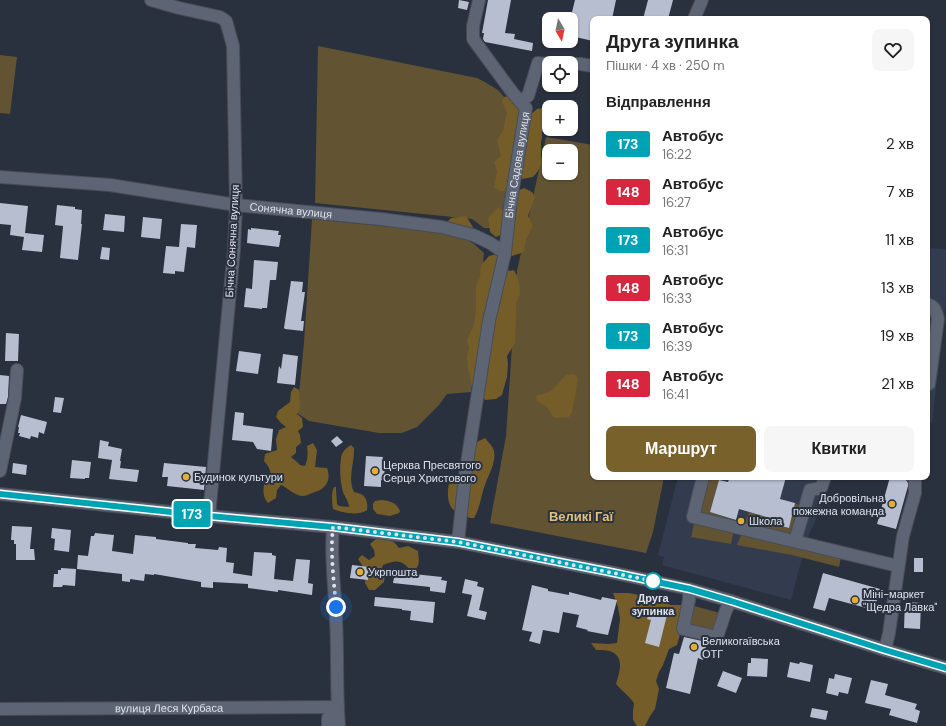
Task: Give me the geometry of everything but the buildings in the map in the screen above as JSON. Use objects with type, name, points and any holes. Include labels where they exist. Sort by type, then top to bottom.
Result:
[{"type":"street","name":"Бічна Сонячна вулиця","points":[[151,0],[180,4],[220,17],[226,21],[233,46],[236,204],[234,249],[209,516]]},
{"type":"street","name":"Бічна Садова вулиця","points":[[458,542],[465,476],[489,321],[505,253],[510,207],[526,108],[473,40],[473,26],[480,0]]},
{"type":"street","points":[[695,16],[702,0]]},
{"type":"street","points":[[520,101],[528,96],[538,63],[542,63]]},
{"type":"street","points":[[578,65],[590,66]]},
{"type":"street","name":"Сонячна вулиця","points":[[0,177],[110,185],[236,204],[442,227],[473,235],[490,243],[505,253]]},
{"type":"street","points":[[930,304],[936,310],[938,319],[930,377]]},
{"type":"street","points":[[0,471],[15,398],[17,370]]},
{"type":"street","points":[[702,480],[693,517],[898,566]]},
{"type":"street","points":[[795,541],[810,490],[821,488],[824,480]]},
{"type":"street","points":[[885,650],[889,633],[903,536],[915,493],[914,480]]},
{"type":"street","points":[[0,494],[209,516],[333,527],[458,542],[690,589],[946,668]]},
{"type":"street","points":[[333,527],[332,556],[340,726]]},
{"type":"street","points":[[690,589],[683,629],[718,637],[726,610],[731,601]]},
{"type":"street","points":[[328,726],[328,718],[338,707]]},
{"type":"street","name":"вулиця Леся Курбаса","points":[[0,709],[338,707]]},
{"type":"shaded area","points":[[318,46],[477,78],[498,90],[517,112],[501,228],[484,228],[472,219],[315,203]]},
{"type":"shaded area","points":[[0,55],[17,57],[10,114],[0,113]]},
{"type":"shaded area","points":[[511,95],[518,106],[522,125],[510,191],[501,191],[494,188],[497,172],[494,162],[501,156],[497,140],[503,131],[507,112],[502,102],[504,97]]},
{"type":"shaded area","points":[[542,108],[541,164],[533,177],[522,179],[517,168],[529,116],[537,109]]},
{"type":"shaded area","points":[[546,137],[590,144],[590,480],[663,480],[653,532],[646,553],[490,523],[506,436],[517,271],[542,155],[542,180],[578,180],[578,144],[544,144]]},
{"type":"shaded area","points":[[524,188],[532,192],[535,197],[528,216],[533,226],[526,239],[524,252],[512,256],[507,253],[511,215],[517,210],[512,196],[513,193]]},
{"type":"shaded area","points":[[499,207],[508,217],[506,233],[496,237],[490,232],[488,218]]},
{"type":"shaded area","points":[[466,216],[473,227],[472,231],[458,232],[447,222],[451,218]]},
{"type":"shaded area","points":[[312,219],[441,232],[461,236],[474,244],[484,253],[471,392],[447,394],[439,405],[417,427],[402,433],[379,433],[309,421],[297,413],[304,343]]},
{"type":"shaded area","points":[[930,248],[946,249],[946,301],[932,423],[930,423]]},
{"type":"shaded area","points":[[500,253],[509,271],[514,270],[519,284],[520,294],[516,304],[515,343],[507,356],[507,377],[502,395],[496,399],[485,400],[483,396],[473,397],[468,370],[467,357],[469,348],[467,340],[474,324],[476,312],[476,285],[480,277],[481,265],[489,256]]},
{"type":"shaded area","points":[[574,374],[578,378],[572,413],[569,417],[554,418],[547,407],[537,401],[536,396],[551,391],[566,375]]},
{"type":"shaded area","points":[[294,387],[299,390],[300,408],[297,414],[302,418],[303,427],[298,431],[301,443],[296,447],[296,453],[291,457],[300,465],[305,466],[308,456],[307,446],[313,443],[317,450],[315,467],[327,468],[329,477],[328,481],[321,490],[304,496],[297,495],[281,485],[277,490],[276,498],[268,503],[264,496],[264,484],[271,479],[271,476],[264,461],[265,454],[277,450],[276,439],[279,430],[286,427],[276,417],[278,411],[290,402],[291,392]]},
{"type":"shaded area","points":[[485,438],[492,446],[494,459],[476,514],[474,518],[470,518],[452,509],[448,499],[448,487],[449,484],[469,482],[472,473],[473,449],[477,442]]},
{"type":"shaded area","points":[[351,445],[354,448],[351,476],[352,487],[354,492],[365,497],[367,504],[367,510],[360,513],[341,512],[333,509],[332,492],[334,487],[336,487],[337,504],[339,506],[349,507],[342,488],[340,468],[342,454]]},
{"type":"shaded area","name":"Школа","points":[[677,480],[831,480],[824,502],[807,539],[791,600],[662,565],[664,557],[658,555]]},
{"type":"shaded area","points":[[705,480],[719,480],[710,512],[736,520],[735,524],[696,515]]},
{"type":"shaded area","points":[[381,500],[395,504],[400,511],[399,513],[390,516],[377,514],[373,509],[373,504],[375,501]]},
{"type":"shaded area","points":[[795,503],[800,506],[794,538],[744,525],[749,512],[780,521],[779,525],[789,528]]},
{"type":"shaded area","points":[[695,520],[734,529],[731,544],[691,537]]},
{"type":"shaded area","points":[[742,533],[841,557],[839,567],[792,555],[737,545]]},
{"type":"shaded area","points":[[387,538],[395,543],[399,548],[408,546],[418,551],[418,565],[412,573],[406,565],[400,562],[396,561],[383,565],[382,568],[385,575],[384,582],[375,590],[369,590],[365,583],[364,570],[358,559],[362,555],[369,560],[375,556],[374,550],[370,544],[376,539]]},
{"type":"shaded area","points":[[613,593],[629,593],[664,600],[670,605],[686,605],[677,645],[669,649],[659,672],[656,681],[659,689],[655,709],[645,726],[637,726],[633,720],[634,703],[616,684],[620,666],[619,658],[610,651],[596,650],[591,643],[617,643],[620,619]]},
{"type":"shaded area","points":[[691,605],[720,613],[716,633],[687,628]]},
{"type":"bus line","name":"173","points":[[0,494],[209,516],[333,527],[458,542],[690,589],[946,668]]},
{"type":"place","name":"Церква Пресвятого Серця Христового","points":[[375,471]]},
{"type":"place","name":"Будинок культури","points":[[186,477]]},
{"type":"place","name":"Добровільна пожежна команда","points":[[892,504]]},
{"type":"place","name":"Школа","points":[[741,521]]},
{"type":"place","name":"Укрпошта","points":[[360,572]]},
{"type":"place","name":"Друга зупинка","points":[[653,581]]},
{"type":"place","name":"Міні-маркет \"Щедра Лавка\"","points":[[855,600]]},
{"type":"place","name":"Великогаївська ОТГ","points":[[694,647]]},
{"type":"district","name":"Великі Гаї","points":[[581,516]]},
{"type":"route","points":[[336,607],[332,556],[333,527],[458,542],[653,581]]}]
